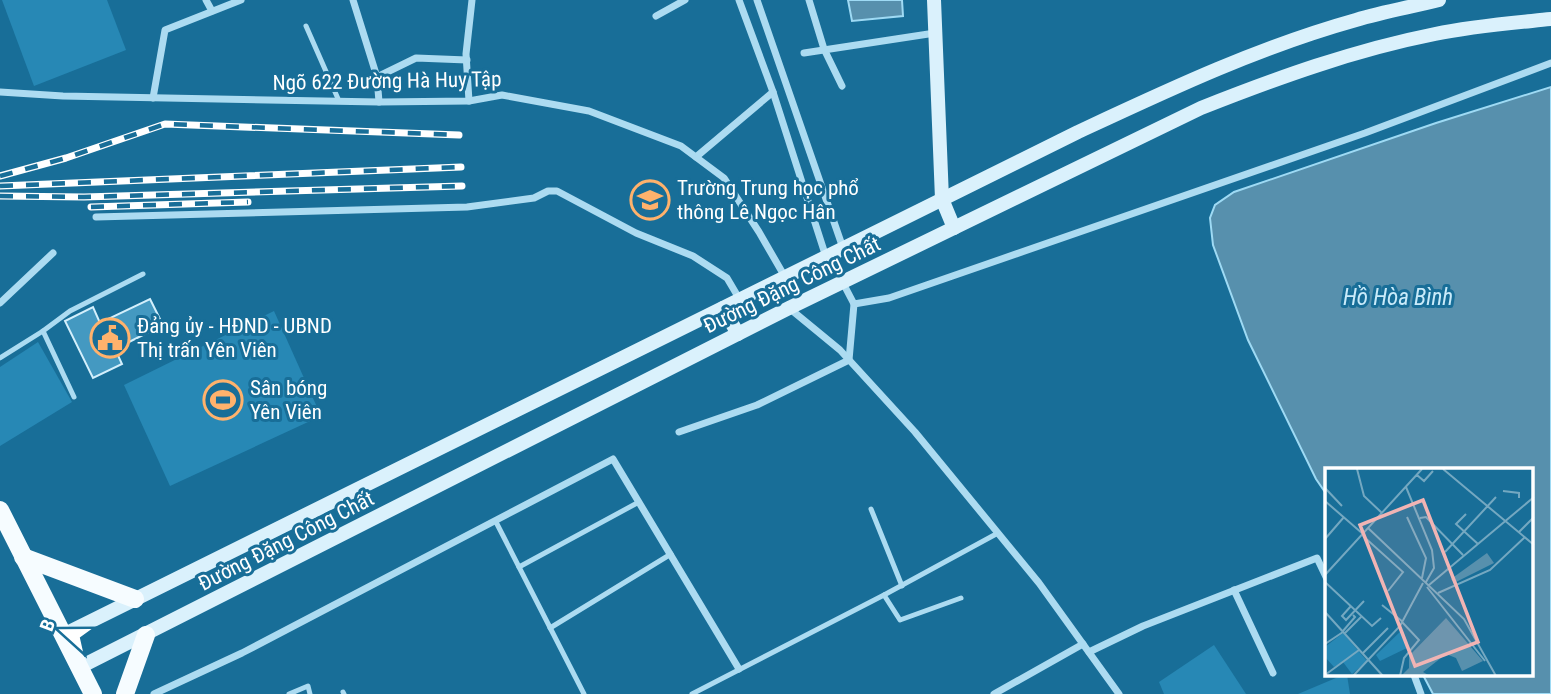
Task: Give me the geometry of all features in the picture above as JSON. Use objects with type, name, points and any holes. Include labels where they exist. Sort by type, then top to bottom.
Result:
[{"type":"main road","points":[[934,0],[942,200],[954,228]]},
{"type":"main road","name":"Đường Đặng Công Chất","points":[[63,635],[723,307],[1188,80],[1355,20],[1439,0]]},
{"type":"main road","name":"Đường Đặng Công Chất","points":[[80,667],[789,308],[1139,136],[1259,85],[1319,65],[1423,37],[1489,25],[1551,19]]},
{"type":"main road","points":[[723,307],[738,334]]},
{"type":"main road","points":[[3,522],[93,694]]},
{"type":"main road","points":[[23,556],[135,598]]},
{"type":"main road","points":[[125,694],[146,635]]},
{"type":"street","points":[[206,0],[212,12]]},
{"type":"street","points":[[153,98],[164,30],[241,0]]},
{"type":"street","points":[[353,0],[377,78],[379,102]]},
{"type":"street","points":[[469,101],[467,60],[472,0]]},
{"type":"street","points":[[656,16],[685,0]]},
{"type":"street","points":[[739,0],[826,257]]},
{"type":"street","points":[[757,0],[843,248]]},
{"type":"street","points":[[809,0],[824,49],[842,86]]},
{"type":"street","points":[[804,52],[935,33]]},
{"type":"street","points":[[377,78],[416,58],[467,60]]},
{"type":"street","points":[[854,304],[902,293],[1365,132],[1551,63]]},
{"type":"street","name":"Ngõ 622 Đường Hà Huy Tập","points":[[0,92],[62,96],[379,102],[469,101],[502,95],[589,111],[681,146],[724,178],[785,277]]},
{"type":"street","points":[[696,157],[772,92]]},
{"type":"street","points":[[96,217],[467,207],[534,198],[548,191],[557,191],[636,233],[692,256],[727,278],[740,300]]},
{"type":"street","points":[[0,303],[53,254]]},
{"type":"street","points":[[843,283],[854,304],[849,360]]},
{"type":"street","points":[[789,308],[849,360],[915,432],[1039,583],[1117,693]]},
{"type":"street","points":[[679,432],[757,405],[849,360]]},
{"type":"street","points":[[153,694],[242,653],[614,459],[739,669]]},
{"type":"street","points":[[1089,652],[1143,626],[1317,558],[1325,575]]},
{"type":"street","points":[[1234,590],[1273,673]]},
{"type":"street","points":[[994,694],[1083,644]]},
{"type":"street","points":[[1414,676],[1421,694]]},
{"type":"lane","points":[[306,26],[339,101]]},
{"type":"lane","points":[[0,358],[70,311],[143,274]]},
{"type":"lane","points":[[43,331],[75,397]]},
{"type":"lane","points":[[519,567],[639,502]]},
{"type":"lane","points":[[871,509],[902,586]]},
{"type":"lane","points":[[496,522],[584,694]]},
{"type":"lane","points":[[692,694],[884,596],[998,533]]},
{"type":"lane","points":[[550,628],[671,554]]},
{"type":"lane","points":[[884,596],[900,620],[961,598]]},
{"type":"lane","points":[[289,694],[308,686],[310,694]]},
{"type":"shaded area","points":[[2,0],[107,0],[126,50],[34,86]]},
{"type":"shaded area","name":"Sân bóng Yên Viên","points":[[274,311],[321,416],[170,486],[124,385]]},
{"type":"shaded area","points":[[38,342],[72,402],[0,446],[0,367]]},
{"type":"shaded area","points":[[1214,645],[1246,694],[1164,694],[1159,682]]},
{"type":"shaded area","points":[[1341,676],[1347,676],[1350,694],[1298,694]]},
{"type":"water","points":[[848,0],[902,0],[903,16],[852,21]]},
{"type":"water","name":"Hồ Hòa Bình","points":[[1551,87],[1551,694],[1433,694],[1424,676],[1534,676],[1534,468],[1325,468],[1325,492],[1316,479],[1248,340],[1213,245],[1210,218],[1215,205],[1234,192]]},
{"type":"building","points":[[150,299],[163,325],[115,349],[122,364],[93,378],[65,321],[93,307],[100,323]]},
{"type":"railway","points":[[0,176],[66,158],[165,124],[459,135]]},
{"type":"railway","points":[[0,186],[461,167]]},
{"type":"railway","points":[[0,196],[84,197],[462,186]]},
{"type":"railway","points":[[91,207],[248,202]]},
{"type":"place","name":"Trường Trung học phổ thông Lê Ngọc Hân","points":[[650,200]]},
{"type":"place","name":"Đảng ủy - HĐND - UBND Thị trấn Yên Viên","points":[[110,338]]},
{"type":"place","name":"Sân bóng Yên Viên","points":[[223,400]]}]
